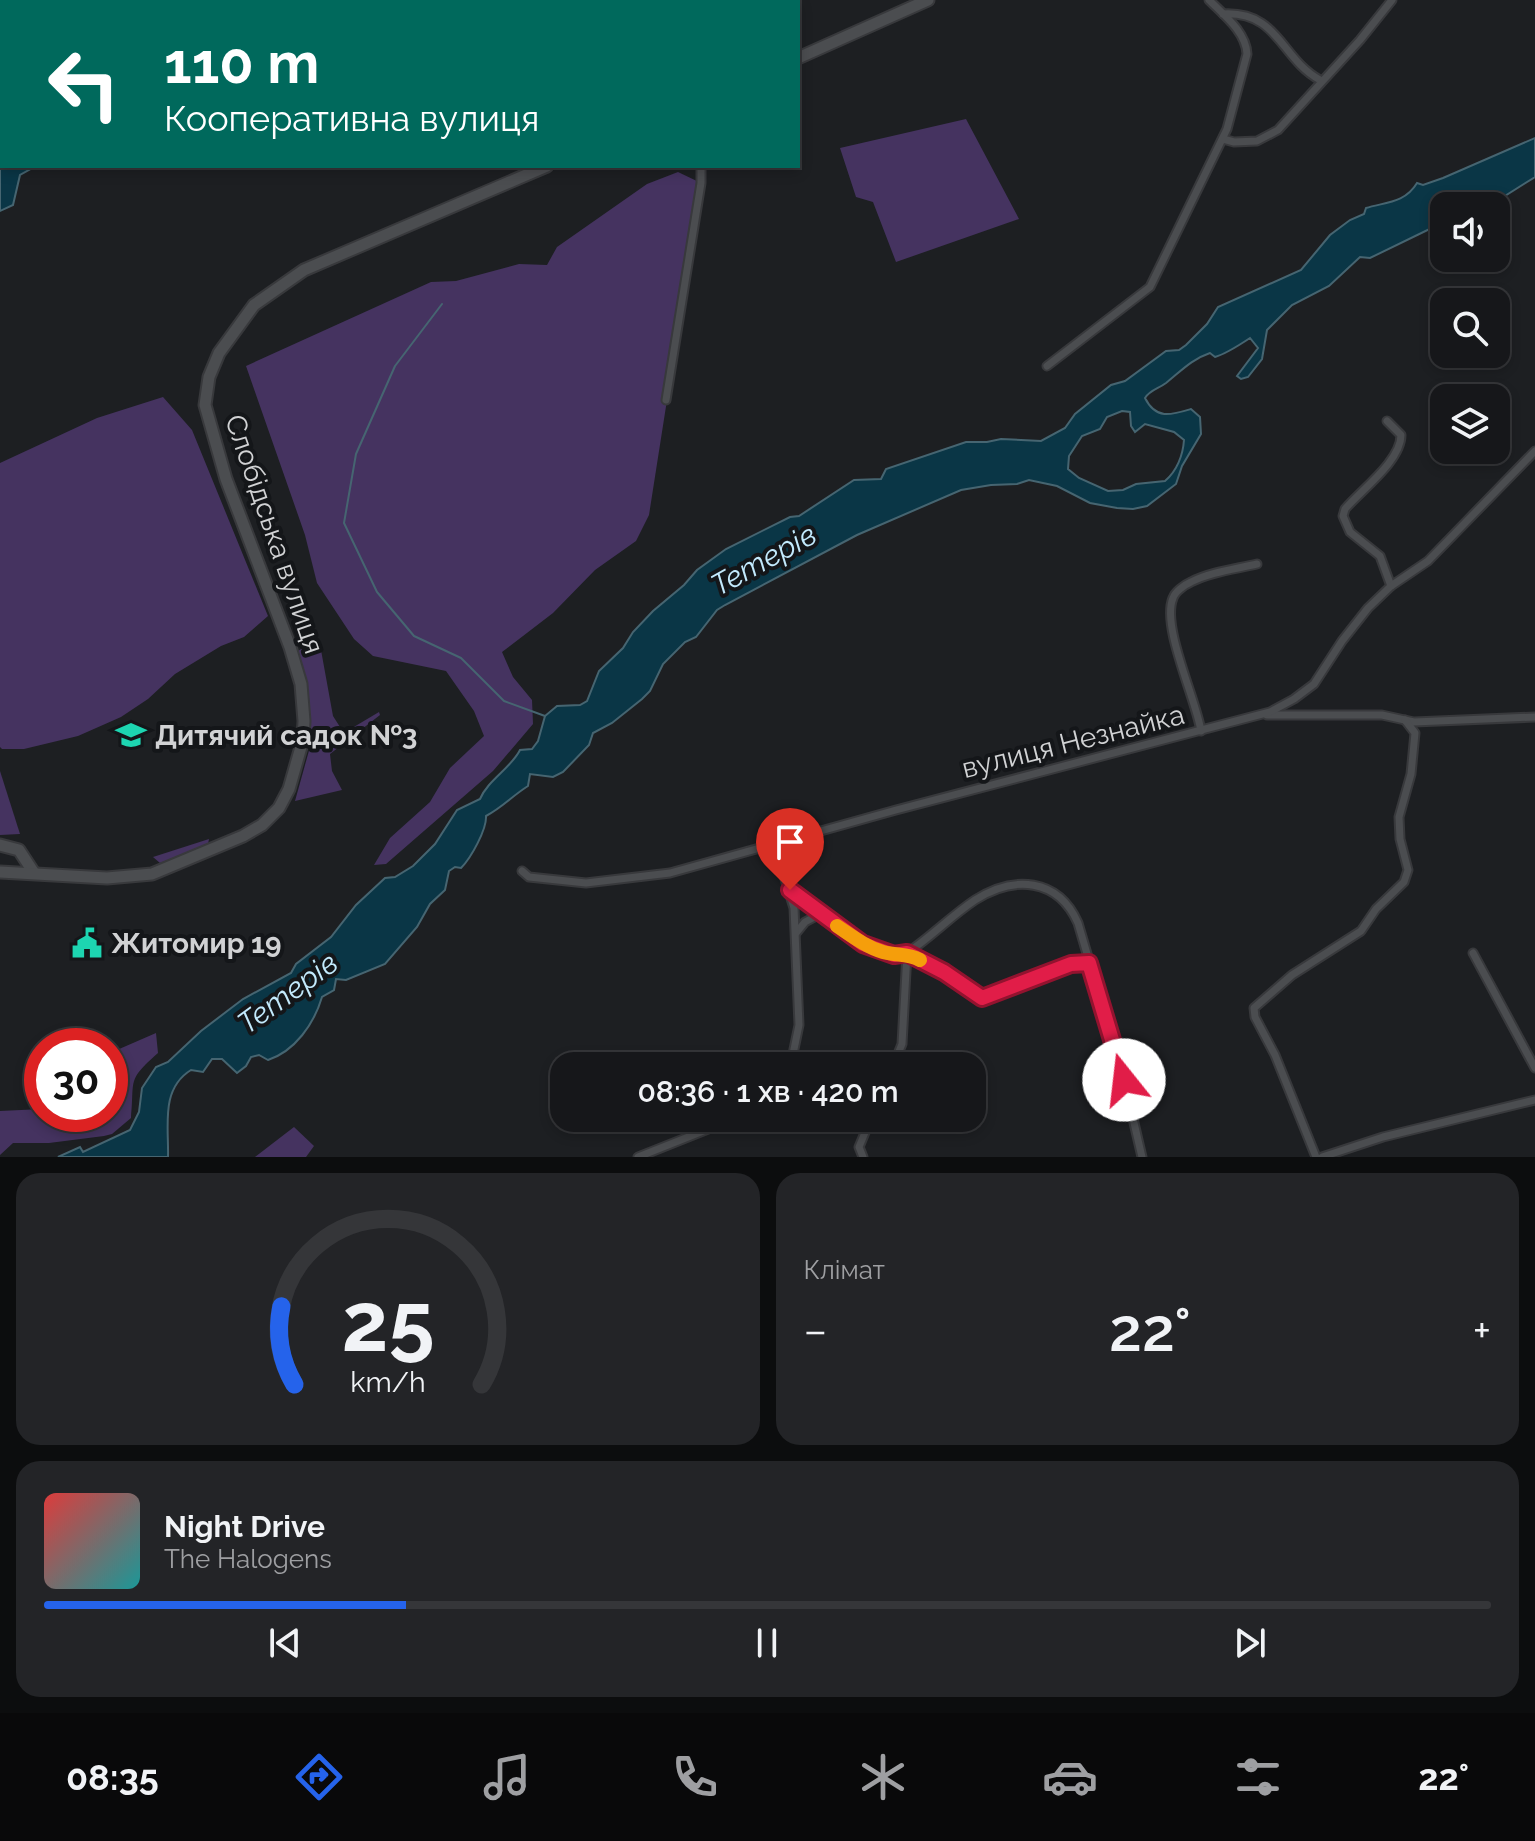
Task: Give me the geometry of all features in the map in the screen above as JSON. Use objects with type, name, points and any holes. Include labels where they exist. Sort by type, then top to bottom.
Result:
[{"type":"street","points":[[1047,366],[1150,287],[1223,139],[1247,54],[1243,39],[1209,0]]},
{"type":"street","points":[[1223,139],[1245,142],[1266,137],[1278,130],[1392,0]]},
{"type":"street","points":[[800,57],[924,2]]},
{"type":"street","points":[[1223,14],[1252,17],[1276,34],[1294,60],[1320,80]]},
{"type":"street","name":"Слобідська вулиця","points":[[0,872],[136,877],[167,869],[243,836],[262,825],[279,808],[289,789],[303,740],[303,700],[295,662],[226,479],[205,405],[209,377],[219,353],[254,305],[304,270],[542,168]]},
{"type":"street","points":[[666,400],[701,168]]},
{"type":"street","points":[[1387,421],[1401,435],[1399,446],[1345,509],[1343,516],[1350,532],[1380,556],[1391,586]]},
{"type":"street","name":"вулиця Незнайка","points":[[522,871],[529,877],[586,883],[646,878],[690,869],[1257,715],[1294,699],[1314,684],[1349,631],[1391,586],[1428,561],[1535,451]]},
{"type":"street","points":[[1201,731],[1173,631],[1170,613],[1173,596],[1198,579],[1257,564]]},
{"type":"street","points":[[1257,715],[1382,715],[1405,720],[1451,722],[1535,717]]},
{"type":"street","points":[[1405,720],[1415,733],[1411,774],[1399,817],[1400,839],[1408,870],[1404,882],[1379,906],[1361,931],[1292,975],[1254,1008],[1255,1017],[1319,1157],[1383,1137],[1535,1100]]},
{"type":"street","points":[[793,1052],[799,1025],[794,908],[783,873],[782,858],[790,845],[800,838]]},
{"type":"street","points":[[0,845],[19,850],[34,873]]},
{"type":"street","points":[[790,890],[863,944],[894,955],[907,953],[976,900],[992,892],[1025,884],[1053,892],[1072,908],[1124,1080],[1142,1157]]},
{"type":"street","points":[[795,935],[805,922],[820,914]]},
{"type":"street","points":[[907,953],[944,972],[982,998],[1071,964],[1089,963]]},
{"type":"street","points":[[899,1052],[902,1044],[907,953]]},
{"type":"street","points":[[1473,953],[1535,1068]]},
{"type":"street","points":[[638,1157],[701,1132]]},
{"type":"street","points":[[863,1157],[859,1147],[865,1132]]},
{"type":"shaded area","points":[[966,119],[1019,219],[896,262],[873,202],[856,197],[840,148]]},
{"type":"shaded area","points":[[678,172],[701,183],[649,515],[636,541],[595,570],[553,613],[502,652],[513,677],[532,700],[533,724],[493,771],[386,864],[374,865],[390,838],[430,802],[450,768],[484,736],[474,711],[446,671],[373,656],[354,639],[317,583],[305,535],[246,366],[431,282],[456,281],[519,264],[547,265],[557,247],[647,184]]},
{"type":"shaded area","points":[[163,397],[192,430],[268,616],[244,637],[221,646],[175,674],[148,699],[121,717],[78,736],[24,749],[2,749],[0,463],[97,418]]},
{"type":"shaded area","points":[[316,645],[321,650],[333,716],[340,727],[320,737],[311,731],[309,698],[298,651]]},
{"type":"shaded area","points":[[379,712],[380,715],[330,754],[332,771],[342,790],[295,801],[310,747],[342,734]]},
{"type":"shaded area","points":[[0,771],[20,834],[0,835]]},
{"type":"shaded area","points":[[209,839],[208,844],[160,863],[153,857]]},
{"type":"shaded area","points":[[156,1033],[158,1053],[136,1076],[131,1118],[128,1121],[128,1045]]},
{"type":"shaded area","points":[[24,1110],[24,1132],[114,1132],[49,1143],[13,1143],[0,1155],[0,1111]]},
{"type":"shaded area","points":[[294,1127],[314,1146],[306,1157],[255,1157]]},
{"type":"water","name":"Тетерів","points":[[1535,138],[1535,177],[1510,193],[1430,192],[1430,229],[1370,258],[1360,257],[1329,286],[1292,305],[1267,330],[1262,359],[1248,377],[1241,379],[1237,376],[1258,348],[1250,338],[1219,356],[1210,353],[1198,359],[1149,393],[1145,398],[1159,413],[1171,414],[1191,409],[1200,417],[1201,434],[1182,466],[1176,484],[1147,506],[1133,509],[1090,503],[1057,486],[1029,480],[961,490],[857,535],[725,605],[717,610],[696,637],[685,642],[663,664],[650,691],[612,723],[593,733],[589,745],[563,772],[553,777],[530,774],[528,786],[486,816],[474,851],[461,868],[455,867],[449,871],[445,890],[430,904],[417,927],[385,964],[346,980],[336,979],[334,990],[322,997],[309,1026],[287,1050],[268,1060],[259,1055],[251,1057],[237,1073],[222,1059],[212,1059],[203,1072],[191,1070],[181,1078],[174,1087],[168,1109],[168,1157],[58,1157],[80,1147],[83,1152],[128,1132],[139,1112],[142,1088],[156,1067],[168,1062],[201,1031],[243,999],[291,973],[296,964],[331,937],[356,905],[385,878],[395,877],[413,866],[435,844],[457,810],[480,799],[520,750],[532,749],[538,741],[545,716],[557,706],[580,705],[587,701],[599,671],[623,648],[633,632],[697,570],[726,549],[790,517],[799,516],[854,480],[881,479],[886,469],[966,442],[1001,439],[1041,441],[1065,428],[1075,414],[1111,385],[1125,381],[1166,351],[1179,350],[1186,345],[1207,324],[1218,307],[1301,270],[1330,235],[1364,214],[1366,208],[1401,198],[1417,183],[1423,185]],"holes":[[[1122,411],[1130,412],[1131,426],[1135,432],[1145,424],[1174,432],[1184,440],[1179,462],[1165,481],[1108,491],[1079,478],[1068,469],[1069,456],[1082,436],[1100,429],[1107,417]]]},
{"type":"water","points":[[0,168],[32,168],[20,175],[13,205],[0,211]]},
{"type":"waterway","points":[[442,304],[395,366],[356,454],[344,523],[377,592],[414,636],[461,658],[504,701],[545,716]]},
{"type":"slow traffic","points":[[837,926],[879,951],[894,955],[907,953],[920,960]]},
{"type":"place","name":"Дитячий садок №3","points":[[131,735]]},
{"type":"place","name":"Житомир 19","points":[[87,943]]},
{"type":"route","points":[[790,890],[863,944],[894,955],[907,953],[944,972],[982,998],[1071,964],[1089,963],[1124,1080]]}]
